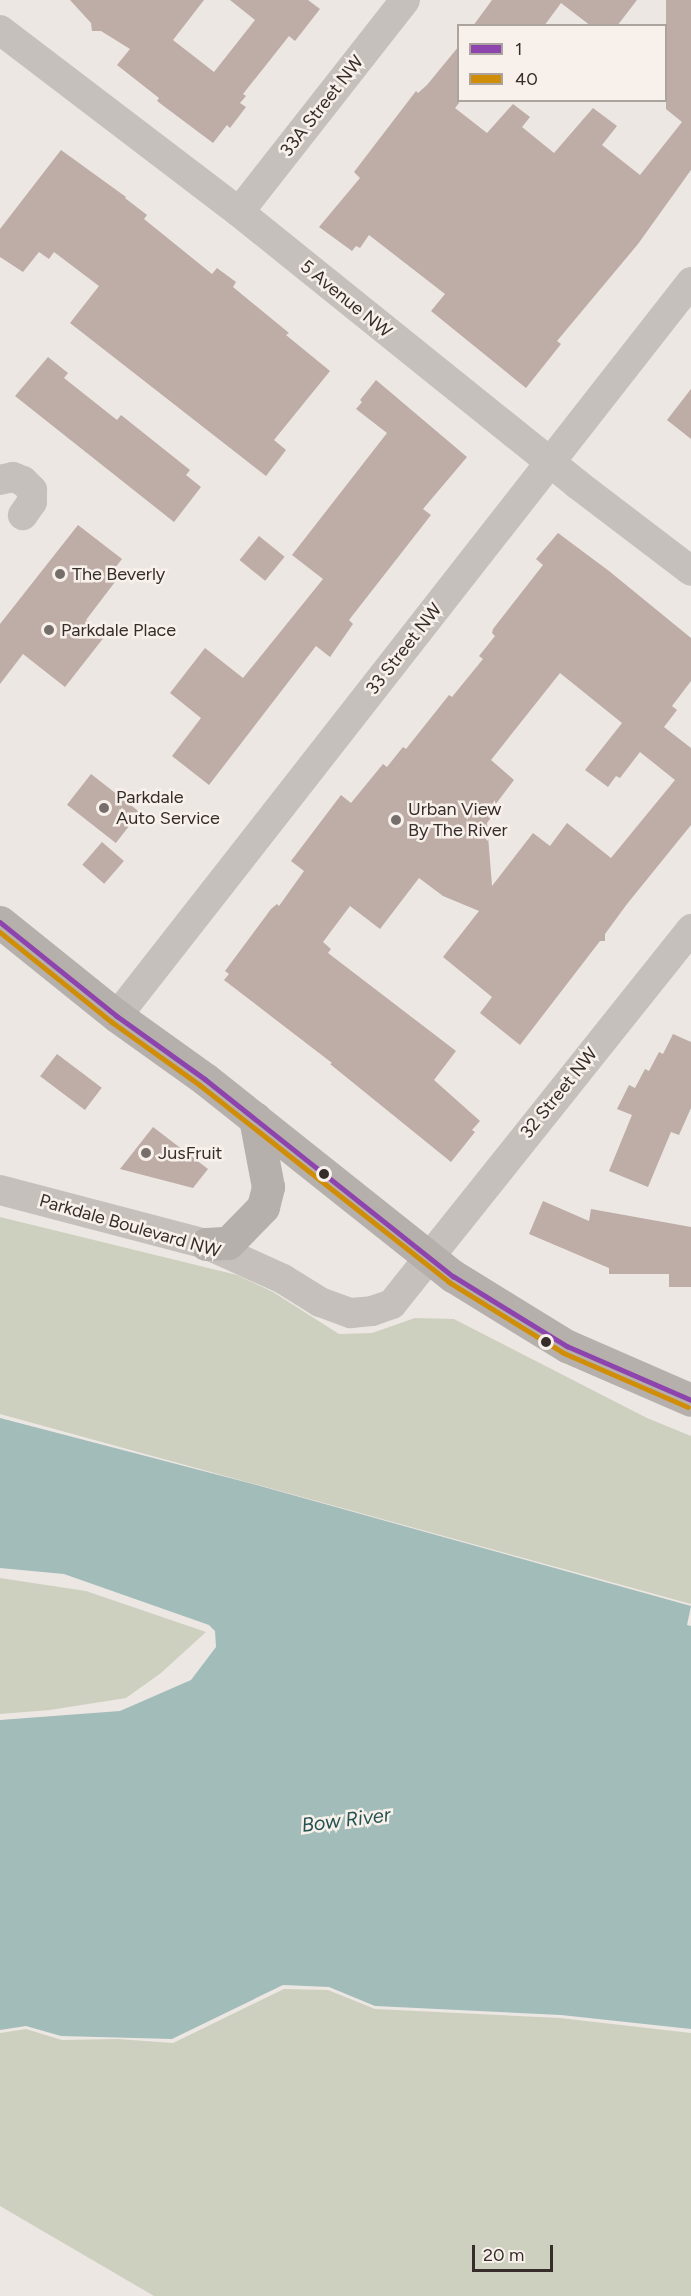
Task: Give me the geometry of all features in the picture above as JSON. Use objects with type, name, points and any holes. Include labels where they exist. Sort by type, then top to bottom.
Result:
[{"type":"main road","points":[[0,922],[117,1016],[255,1118],[453,1276],[567,1346],[691,1400]]},
{"type":"main road","points":[[206,1244],[228,1243],[263,1207],[268,1186],[255,1118]]},
{"type":"street","name":"33A Street NW","points":[[239,212],[405,0]]},
{"type":"street","name":"5 Avenue NW","points":[[0,30],[239,212],[550,462],[691,571]]},
{"type":"street","name":"33 Street NW","points":[[117,1016],[691,282]]},
{"type":"street","points":[[0,480],[13,477],[23,481],[32,490],[32,502],[22,514]]},
{"type":"street","name":"32 Street NW","points":[[428,1258],[691,928]]},
{"type":"street","name":"Parkdale Boulevard NW","points":[[0,1190],[206,1244],[283,1279],[320,1302],[351,1314],[372,1311],[392,1304],[428,1258]]},
{"type":"green space","points":[[0,1217],[237,1275],[273,1292],[339,1334],[372,1333],[415,1318],[454,1319],[647,1418],[691,1436],[691,1604],[0,1414]]},
{"type":"green space","points":[[0,1578],[86,1591],[206,1632],[161,1673],[126,1698],[50,1710],[0,1714]]},
{"type":"green space","points":[[284,1989],[328,1990],[375,2009],[560,2018],[691,2033],[691,2296],[154,2296],[0,2206],[0,2033],[26,2029],[62,2040],[118,2039],[173,2043]]},
{"type":"water","name":"Bow River","points":[[0,1418],[253,1484],[691,1606],[687,1625],[691,1626],[691,2029],[561,2015],[375,2006],[329,1987],[283,1985],[172,2039],[61,2036],[26,2026],[0,2030],[0,1720],[120,1711],[191,1680],[216,1647],[215,1631],[209,1625],[64,1574],[0,1568]]},
{"type":"building","points":[[70,0],[204,0],[173,40],[214,72],[255,20],[230,0],[308,0],[320,9],[295,41],[289,36],[243,94],[246,96],[240,103],[246,107],[230,128],[227,125],[213,143],[157,101],[159,98],[117,65],[130,49],[101,31],[92,31],[91,23]]},
{"type":"building","points":[[492,0],[637,0],[619,24],[588,24],[561,3],[545,24],[474,24]]},
{"type":"building","points":[[666,0],[691,0],[691,170],[638,244],[557,341],[561,344],[526,388],[431,311],[445,294],[369,235],[360,248],[356,246],[352,251],[319,227],[360,178],[354,172],[416,91],[418,93],[427,85],[457,48],[457,102],[459,103],[455,108],[487,133],[513,104],[530,117],[522,127],[554,153],[593,108],[617,126],[602,145],[640,175],[682,122],[666,109]]},
{"type":"building","points":[[61,150],[126,197],[147,215],[144,219],[212,274],[217,268],[236,282],[233,287],[289,333],[286,335],[330,371],[274,440],[286,450],[266,476],[70,323],[99,286],[54,252],[49,259],[39,252],[23,272],[0,257],[0,229]]},
{"type":"building","points":[[48,357],[68,373],[64,378],[117,420],[121,415],[190,470],[186,475],[201,487],[174,522],[15,396]]},
{"type":"building","points":[[376,380],[467,457],[423,509],[431,515],[349,620],[353,624],[330,657],[316,646],[209,785],[172,756],[201,718],[170,693],[205,648],[243,678],[323,579],[292,555],[387,433],[356,409],[362,402],[360,400]]},
{"type":"building","points":[[691,389],[691,439],[667,420]]},
{"type":"building","points":[[78,525],[122,559],[111,573],[118,578],[86,620],[105,636],[65,687],[23,654],[0,684],[0,624]]},
{"type":"building","points":[[558,533],[691,638],[691,681],[672,706],[677,710],[664,727],[691,748],[691,825],[627,904],[605,934],[605,941],[600,941],[520,1045],[480,1013],[492,997],[443,957],[479,911],[443,896],[419,878],[380,929],[350,906],[323,942],[331,949],[328,953],[456,1051],[434,1080],[480,1121],[472,1130],[475,1132],[451,1162],[330,1064],[332,1063],[224,980],[229,974],[225,971],[271,909],[277,904],[279,906],[304,871],[291,861],[341,795],[351,803],[383,764],[387,767],[403,747],[406,749],[449,695],[452,697],[483,659],[479,656],[495,636],[492,633],[493,629],[543,565],[536,559]],"holes":[[[560,673],[622,723],[585,770],[608,787],[616,776],[620,778],[640,752],[675,780],[611,858],[567,823],[550,846],[533,833],[492,886],[487,823],[495,812],[492,809],[514,780],[491,760]]]},
{"type":"building","points":[[259,536],[285,557],[265,581],[239,560]]},
{"type":"building","name":"Parkdale Auto Service","points":[[91,774],[140,812],[116,843],[67,805]]},
{"type":"building","points":[[102,842],[124,861],[104,884],[82,865]]},
{"type":"building","points":[[673,1034],[691,1042],[691,1108],[679,1135],[671,1132],[648,1187],[609,1171],[632,1115],[617,1109],[629,1085],[635,1088],[645,1069],[649,1071],[659,1052],[663,1054]]},
{"type":"building","points":[[57,1054],[102,1088],[85,1110],[40,1076]]},
{"type":"building","points":[[153,1127],[208,1169],[193,1188],[120,1169]]},
{"type":"building","points":[[543,1201],[589,1221],[591,1209],[691,1227],[691,1287],[669,1287],[669,1274],[609,1274],[609,1268],[529,1234]]},
{"type":"transit line","name":"1","points":[[0,922],[117,1016],[205,1079],[453,1276],[567,1346],[691,1400]]},
{"type":"transit line","name":"40","points":[[0,932],[112,1022],[200,1085],[449,1282],[564,1353],[688,1407]]},
{"type":"place","name":"The Beverly","points":[[60,574]]},
{"type":"place","name":"Parkdale Place","points":[[49,630]]},
{"type":"place","name":"Parkdale Auto Service","points":[[104,808]]},
{"type":"place","name":"Urban View By The River","points":[[396,820]]},
{"type":"place","name":"JusFruit","points":[[146,1153]]}]
